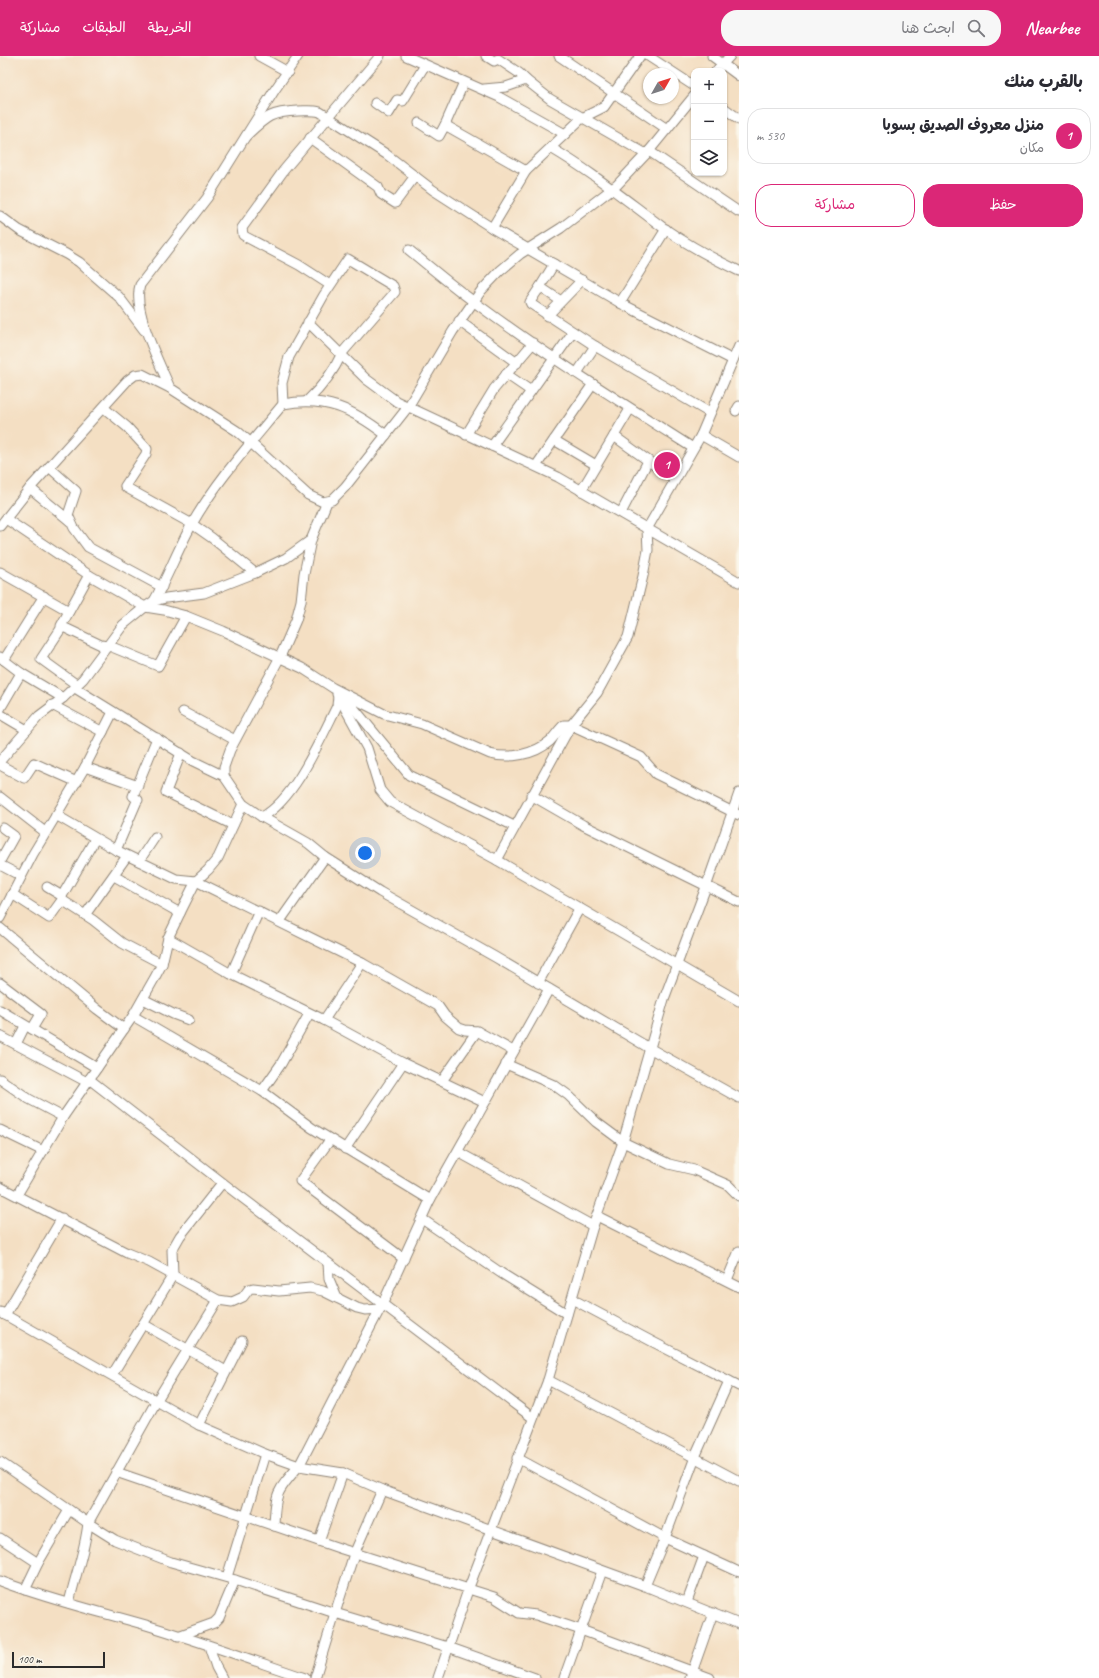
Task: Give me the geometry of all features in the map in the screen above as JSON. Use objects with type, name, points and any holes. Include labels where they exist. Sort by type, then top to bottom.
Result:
[{"type":"street","points":[[259,56],[288,72]]},
{"type":"street","points":[[170,388],[147,334],[138,297],[140,285],[207,198],[298,56]]},
{"type":"street","points":[[330,285],[299,265],[246,237],[242,231],[243,225],[284,170],[380,56]]},
{"type":"street","points":[[406,56],[503,99],[565,134]]},
{"type":"street","points":[[486,56],[494,61],[498,59],[520,73],[541,92],[582,118],[648,152],[739,212]]},
{"type":"street","points":[[492,228],[526,171],[582,118],[604,106],[640,56]]},
{"type":"street","points":[[648,56],[691,84]]},
{"type":"street","points":[[712,56],[726,59],[739,76]]},
{"type":"street","points":[[562,57],[667,129]]},
{"type":"street","points":[[718,68],[726,59]]},
{"type":"street","points":[[375,103],[389,113],[397,100],[403,100],[424,65]]},
{"type":"street","points":[[482,90],[506,87],[526,80]]},
{"type":"street","points":[[419,123],[439,136],[464,82]]},
{"type":"street","points":[[691,100],[648,152],[613,188],[561,228],[527,248],[500,271],[473,301],[459,321],[408,407],[341,492],[332,500],[327,502],[314,499],[302,490],[251,443],[216,418],[170,388],[144,374],[138,374],[128,381],[49,467],[30,488],[3,523],[145,607],[186,616],[280,658],[314,674],[333,688],[384,714],[422,724],[499,757],[529,753],[549,742],[564,725],[571,725],[634,753],[641,757],[656,774],[736,814]]},
{"type":"street","points":[[246,136],[267,118],[276,113],[285,111],[313,110],[328,116],[390,157],[433,190],[492,228],[620,303],[734,365]]},
{"type":"street","points":[[727,110],[738,116]]},
{"type":"street","points":[[445,125],[526,171]]},
{"type":"street","points":[[310,138],[378,187],[381,194],[395,203],[416,176]]},
{"type":"street","points":[[551,148],[589,171],[666,229],[690,245],[739,271]]},
{"type":"street","points":[[0,216],[19,230],[79,262],[119,297],[147,334]]},
{"type":"street","points":[[620,303],[666,229]]},
{"type":"street","points":[[409,250],[473,301],[554,358],[630,409],[693,448]]},
{"type":"street","points":[[154,601],[192,524],[219,483],[283,404],[282,383],[289,357],[330,285],[348,259],[395,288],[394,295],[342,353],[324,383],[307,401]]},
{"type":"street","points":[[554,264],[530,303],[547,316],[595,346],[710,413]]},
{"type":"street","points":[[547,316],[582,280]]},
{"type":"street","points":[[540,287],[561,301]]},
{"type":"street","points":[[459,321],[517,363]]},
{"type":"street","points":[[308,322],[342,353],[366,379],[396,401],[466,435],[536,466],[621,513],[739,582]]},
{"type":"street","points":[[492,446],[573,332]]},
{"type":"street","points":[[466,435],[494,389],[533,343]]},
{"type":"street","points":[[577,373],[595,346]]},
{"type":"street","points":[[497,860],[514,826],[571,725],[596,693],[628,637],[648,550],[647,529],[701,435],[710,413],[734,365],[739,346]]},
{"type":"street","points":[[506,374],[531,390]]},
{"type":"street","points":[[536,466],[593,384]]},
{"type":"street","points":[[283,404],[307,401],[323,403],[352,412],[365,418],[386,435]]},
{"type":"street","points":[[104,408],[127,427],[147,448],[146,454],[125,486],[126,488],[192,524],[212,538],[255,573]]},
{"type":"street","points":[[581,491],[630,409]]},
{"type":"street","points":[[701,435],[739,457]]},
{"type":"street","points":[[614,436],[675,480]]},
{"type":"street","points":[[554,440],[596,465]]},
{"type":"street","points":[[621,513],[648,461]]},
{"type":"street","points":[[49,467],[76,491],[68,511],[70,520]]},
{"type":"street","points":[[30,488],[70,520],[86,545],[162,587]]},
{"type":"street","points":[[224,776],[227,759],[235,740],[280,658],[296,620],[301,601],[304,574],[311,540],[327,502]]},
{"type":"street","points":[[0,761],[39,716],[76,686],[123,625],[145,607],[154,601],[166,598],[204,593],[255,573],[286,558],[311,540]]},
{"type":"street","points":[[0,572],[69,611]]},
{"type":"street","points":[[89,575],[61,624],[62,626],[41,659],[113,712],[193,761],[224,776],[243,804],[262,817],[308,843],[325,857],[380,892],[650,1049],[739,1098]]},
{"type":"street","points":[[44,596],[2,659],[21,673],[63,698]]},
{"type":"street","points":[[62,626],[158,666],[186,616]]},
{"type":"street","points":[[0,709],[21,673]]},
{"type":"street","points":[[333,688],[340,697],[353,707],[409,775],[514,826]]},
{"type":"street","points":[[262,817],[272,811],[282,801],[304,770],[337,706],[340,697]]},
{"type":"street","points":[[340,697],[344,708],[368,748],[380,790],[390,802],[497,860],[739,1001]]},
{"type":"street","points":[[52,705],[103,732]]},
{"type":"street","points":[[0,918],[21,876],[85,768],[113,712]]},
{"type":"street","points":[[183,712],[235,740]]},
{"type":"street","points":[[0,714],[26,730]]},
{"type":"street","points":[[116,850],[138,800],[133,796],[157,738]]},
{"type":"street","points":[[181,754],[166,792],[233,825]]},
{"type":"street","points":[[0,765],[24,778],[34,763],[77,782]]},
{"type":"street","points":[[85,768],[138,786]]},
{"type":"street","points":[[438,1678],[468,1590],[492,1529],[517,1458],[548,1380],[593,1226],[623,1142],[660,1012],[673,978],[676,965],[736,814],[739,793]]},
{"type":"street","points":[[531,795],[583,825],[739,902]]},
{"type":"street","points":[[0,797],[46,832]]},
{"type":"street","points":[[17,1196],[63,1117],[133,1016],[143,999],[162,964],[168,938],[196,881],[218,858],[243,804]]},
{"type":"street","points":[[56,815],[82,829],[95,839],[128,856],[176,879],[196,881],[258,912],[280,921],[362,963],[438,1006],[445,1016],[459,1028],[477,1031],[514,1050]]},
{"type":"street","points":[[0,861],[14,836],[3,828]]},
{"type":"street","points":[[139,861],[155,837]]},
{"type":"street","points":[[12,894],[49,918],[95,839]]},
{"type":"street","points":[[84,915],[128,856]]},
{"type":"street","points":[[280,921],[325,857]]},
{"type":"street","points":[[0,865],[21,876]]},
{"type":"street","points":[[114,876],[180,913]]},
{"type":"street","points":[[47,887],[122,943],[162,964]]},
{"type":"street","points":[[538,983],[579,909]]},
{"type":"street","points":[[231,974],[258,912]]},
{"type":"street","points":[[0,928],[97,1009],[124,1028]]},
{"type":"street","points":[[168,938],[231,974],[309,1014],[324,1020],[403,1063],[485,1102]]},
{"type":"street","points":[[324,1020],[362,963]]},
{"type":"street","points":[[0,983],[41,1014],[16,1044]]},
{"type":"street","points":[[274,1526],[278,1491],[298,1466],[382,1306],[430,1200],[548,989]]},
{"type":"street","points":[[143,999],[189,1020]]},
{"type":"street","points":[[0,1010],[97,1068]]},
{"type":"street","points":[[262,1091],[281,1064],[309,1014]]},
{"type":"street","points":[[133,1016],[262,1091],[330,1140],[430,1200]]},
{"type":"street","points":[[442,1081],[477,1031]]},
{"type":"street","points":[[0,1036],[88,1081],[328,1263],[382,1306],[533,1418]]},
{"type":"street","points":[[345,1149],[403,1063]]},
{"type":"street","points":[[506,1064],[554,1084],[568,1095],[596,1122],[623,1142],[669,1164],[694,1170],[728,1185],[739,1196]]},
{"type":"street","points":[[0,1079],[30,1099],[63,1117]]},
{"type":"street","points":[[0,1130],[43,1151]]},
{"type":"street","points":[[330,1140],[300,1181],[404,1259]]},
{"type":"street","points":[[458,1152],[593,1226]]},
{"type":"street","points":[[112,1375],[172,1275],[172,1250],[180,1236],[222,1182]]},
{"type":"street","points":[[0,1187],[218,1300],[232,1302],[243,1297],[249,1289],[253,1288],[279,1291],[310,1288],[323,1291],[357,1308],[365,1310],[382,1306]]},
{"type":"street","points":[[597,1216],[739,1287]]},
{"type":"street","points":[[62,1218],[2,1313],[199,1425],[265,1454],[298,1466],[343,1473],[382,1490],[492,1529],[687,1602],[739,1624]]},
{"type":"street","points":[[422,1219],[501,1273],[567,1314]]},
{"type":"street","points":[[727,1280],[739,1251]]},
{"type":"street","points":[[328,1263],[329,1279],[337,1298]]},
{"type":"street","points":[[572,1299],[739,1386]]},
{"type":"street","points":[[69,1603],[86,1541],[88,1523],[157,1400],[218,1300]]},
{"type":"street","points":[[143,1324],[226,1371]]},
{"type":"street","points":[[199,1425],[242,1341]]},
{"type":"street","points":[[548,1380],[739,1481]]},
{"type":"street","points":[[645,1586],[665,1538],[695,1457],[729,1381]]},
{"type":"street","points":[[178,1636],[214,1623],[219,1618],[231,1579],[245,1516],[265,1454]]},
{"type":"street","points":[[517,1458],[665,1538],[739,1572]]},
{"type":"street","points":[[0,1462],[115,1540],[171,1562],[231,1579],[335,1613],[448,1647],[535,1678]]},
{"type":"street","points":[[116,1472],[354,1554],[468,1590],[494,1596],[519,1613],[536,1615],[581,1630],[691,1674],[710,1678]]},
{"type":"street","points":[[319,1541],[343,1473]]},
{"type":"street","points":[[315,1678],[354,1554],[382,1490]]},
{"type":"street","points":[[25,1590],[38,1563],[69,1510]]},
{"type":"street","points":[[0,1538],[38,1563]]},
{"type":"street","points":[[687,1602],[704,1556]]},
{"type":"street","points":[[564,1678],[602,1571]]},
{"type":"street","points":[[0,1580],[25,1590],[178,1636],[305,1678]]},
{"type":"street","points":[[691,1674],[713,1613]]},
{"type":"street","points":[[209,1646],[216,1667],[222,1678]]},
{"type":"place","name":"منزل معروف الصديق بسوبا","points":[[667,465]]}]
